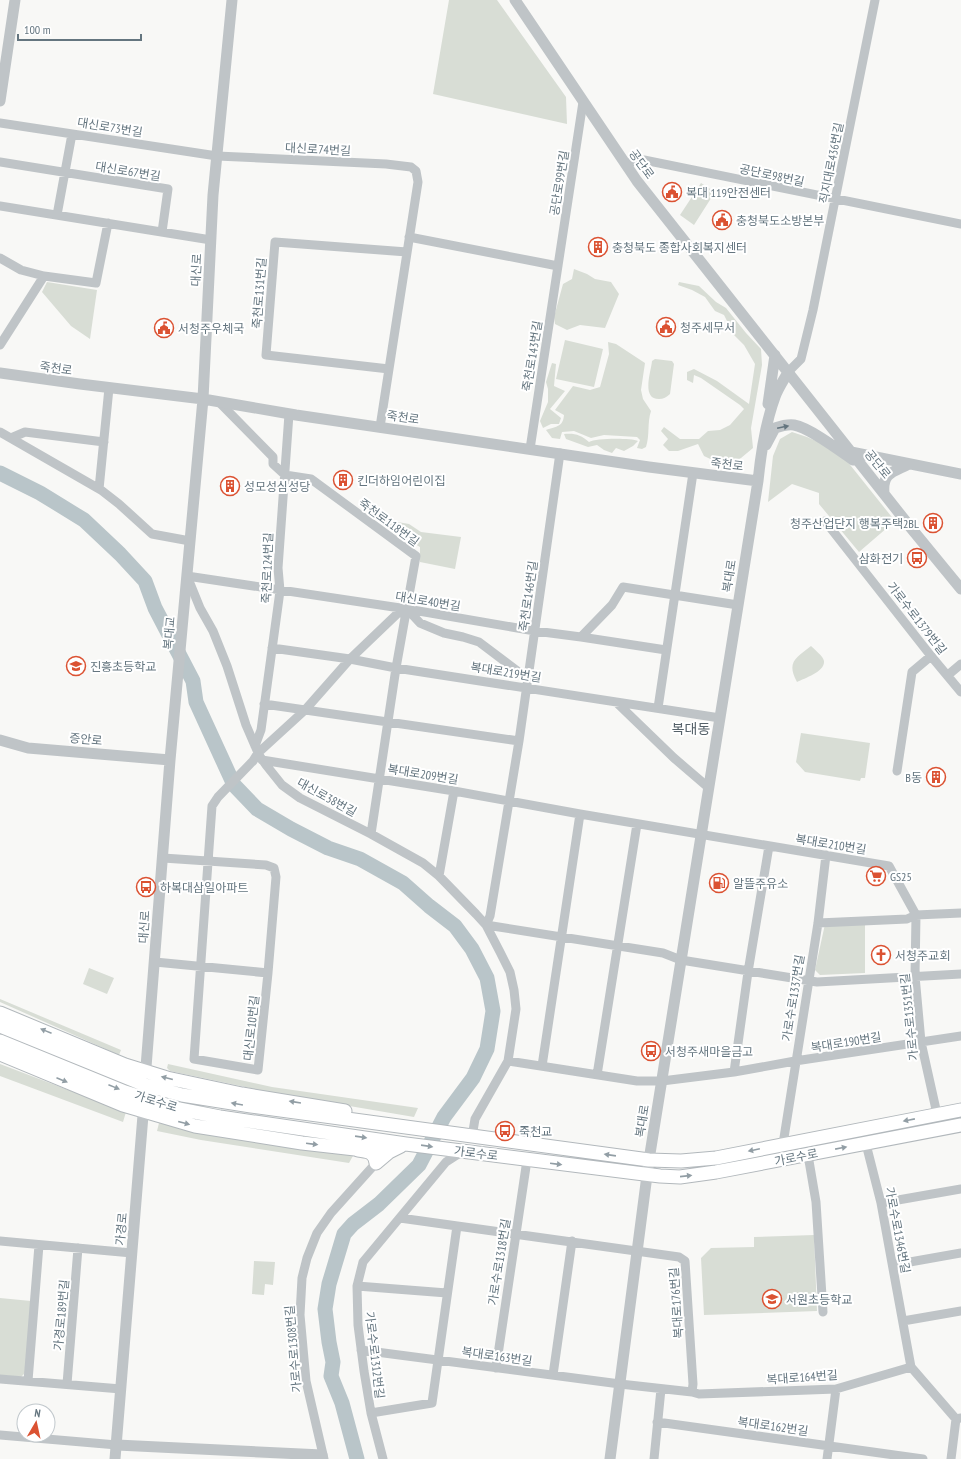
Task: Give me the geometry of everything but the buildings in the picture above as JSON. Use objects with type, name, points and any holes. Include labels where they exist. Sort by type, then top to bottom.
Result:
[{"type":"main road","points":[[0,1013],[125,1065],[167,1078],[242,1094],[378,1116],[414,1129]]},
{"type":"main road","name":"가로수로","points":[[2,1026],[145,1085],[182,1095],[457,1135],[649,1160],[681,1161],[716,1158],[961,1110]]},
{"type":"main road","name":"가로수로","points":[[0,1041],[144,1099],[179,1109],[220,1117],[406,1144],[647,1175],[670,1177],[694,1175],[961,1125]]},
{"type":"main road","points":[[0,1054],[123,1105],[195,1126],[302,1143],[355,1149],[369,1152],[374,1156],[376,1163],[389,1152],[406,1144]]},
{"type":"main road","points":[[355,1149],[406,1144]]},
{"type":"street","points":[[0,101],[15,0]]},
{"type":"street","name":"대신로","points":[[187,578],[203,399],[213,195],[232,0]]},
{"type":"street","name":"공단로","points":[[515,0],[637,181],[961,589]]},
{"type":"street","name":"직지대로436번길","points":[[788,372],[801,359],[836,200],[875,0]]},
{"type":"street","name":"공단로99번길","points":[[558,266],[583,102]]},
{"type":"street","name":"대신로73번길","points":[[0,123],[217,156]]},
{"type":"street","points":[[57,215],[72,134]]},
{"type":"street","name":"대신로74번길","points":[[217,156],[386,164],[412,167],[416,171],[418,182],[410,237]]},
{"type":"street","name":"공단로98번길","points":[[625,163],[644,160],[836,200],[961,224]]},
{"type":"street","points":[[0,162],[64,173]]},
{"type":"street","name":"대신로67번길","points":[[64,173],[168,189],[162,232]]},
{"type":"street","points":[[0,206],[210,240]]},
{"type":"street","points":[[0,258],[21,270],[44,276],[96,283],[108,223]]},
{"type":"street","points":[[380,427],[410,237],[558,266]]},
{"type":"street","name":"죽천로131번길","points":[[389,369],[266,355],[275,242],[407,252]]},
{"type":"street","name":"죽천로143번길","points":[[530,449],[558,266]]},
{"type":"street","points":[[0,345],[44,276]]},
{"type":"street","points":[[761,451],[775,355]]},
{"type":"street","name":"복대로","points":[[610,1459],[649,1160],[758,481],[761,451],[766,426],[776,395],[788,372]]},
{"type":"street","name":"죽천로","points":[[0,373],[203,399],[289,414],[693,473],[758,481]]},
{"type":"street","points":[[99,489],[109,388]]},
{"type":"street","points":[[219,402],[273,457],[273,464],[285,475]]},
{"type":"street","name":"죽천로124번길","points":[[259,753],[264,704],[280,591],[278,568],[289,414]]},
{"type":"street","points":[[761,451],[775,428],[793,425],[801,427],[862,466]]},
{"type":"street","points":[[0,432],[99,489],[119,504],[152,534],[190,541]]},
{"type":"street","points":[[11,438],[25,432],[104,442]]},
{"type":"street","points":[[851,452],[961,474]]},
{"type":"street","name":"죽천로146번길","points":[[486,925],[490,916],[510,802],[560,453]]},
{"type":"street","points":[[884,493],[884,482],[888,475],[897,468],[910,464]]},
{"type":"street","name":"죽천로","points":[[666,650],[693,473]]},
{"type":"street","name":"죽천로118번길","points":[[285,475],[311,479],[416,556],[396,668],[371,834]]},
{"type":"street","name":"가로수로1379번길","points":[[825,521],[961,692]]},
{"type":"street","name":"대신로40번길","points":[[187,578],[407,609],[535,631],[666,650]]},
{"type":"street","name":"대신로38번길","points":[[187,578],[200,608],[213,631],[227,666],[246,725],[259,753],[282,784],[300,798],[371,834],[423,863],[438,876],[486,925],[510,972],[514,990],[516,1009],[508,1061]]},
{"type":"street","name":"복대교","points":[[170,760],[187,578]]},
{"type":"street","points":[[581,637],[612,605],[623,587],[738,605]]},
{"type":"street","points":[[259,753],[305,710],[350,659],[397,614],[407,609],[420,623],[444,633],[463,636],[479,642],[528,683]]},
{"type":"street","name":"복대로219번길","points":[[272,648],[350,659],[396,668],[528,683],[616,702],[720,718]]},
{"type":"street","points":[[658,708],[666,650]]},
{"type":"street","points":[[897,771],[912,672],[931,656]]},
{"type":"street","points":[[948,675],[961,664]]},
{"type":"street","points":[[616,702],[674,758],[709,788]]},
{"type":"street","points":[[264,704],[519,741]]},
{"type":"street","name":"증안로","points":[[0,740],[28,748],[170,760]]},
{"type":"street","name":"대신로10번길","points":[[209,861],[266,865],[274,868],[276,877],[258,1070],[194,1060],[212,806],[218,797],[259,753]]},
{"type":"street","name":"복대로209번길","points":[[259,753],[379,779],[701,835]]},
{"type":"street","name":"대신로","points":[[146,1072],[170,760]]},
{"type":"street","points":[[438,876],[454,791]]},
{"type":"street","points":[[542,1066],[580,814]]},
{"type":"street","points":[[597,1075],[637,824]]},
{"type":"street","name":"복대로210번길","points":[[701,835],[889,866]]},
{"type":"street","points":[[734,1072],[748,972],[769,846]]},
{"type":"street","name":"가로수로1337번길","points":[[783,1144],[818,923],[826,855]]},
{"type":"street","points":[[163,858],[209,861]]},
{"type":"street","name":"가로수로1351번길","points":[[889,866],[916,915],[915,976],[921,1042],[936,1114]]},
{"type":"street","points":[[818,923],[907,919],[916,915],[961,913]]},
{"type":"street","points":[[486,925],[663,953],[681,960],[817,982],[961,974]]},
{"type":"street","points":[[155,962],[268,973]]},
{"type":"street","name":"복대로190번길","points":[[508,1061],[638,1081],[662,1081],[734,1072],[795,1061],[961,1036]]},
{"type":"street","points":[[472,1137],[476,1119],[508,1061]]},
{"type":"street","name":"가경로","points":[[116,1459],[146,1072]]},
{"type":"street","name":"가로수로1346번길","points":[[866,1144],[881,1202],[911,1367]]},
{"type":"street","name":"가로수로1312번길","points":[[438,1360],[432,1403],[371,1413],[358,1326],[357,1286],[363,1262],[446,1162],[463,1151]]},
{"type":"street","points":[[808,1154],[816,1202],[823,1312]]},
{"type":"street","name":"가로수로1318번길","points":[[496,1368],[527,1160]]},
{"type":"street","name":"가로수로1308번길","points":[[323,1457],[306,1381],[300,1315],[302,1278],[307,1258],[317,1234],[331,1212],[376,1163]]},
{"type":"street","points":[[881,1202],[961,1189]]},
{"type":"street","points":[[400,1218],[637,1250]]},
{"type":"street","points":[[438,1360],[457,1226]]},
{"type":"street","points":[[0,1241],[132,1253]]},
{"type":"street","points":[[553,1375],[572,1241]]},
{"type":"street","points":[[28,1381],[39,1244]]},
{"type":"street","name":"가경로189번길","points":[[67,1384],[78,1248]]},
{"type":"street","name":"복대로176번길","points":[[637,1250],[679,1257],[685,1261],[693,1384],[692,1392]]},
{"type":"street","points":[[893,1265],[961,1253]]},
{"type":"street","points":[[357,1286],[447,1293]]},
{"type":"street","points":[[903,1321],[961,1311]]},
{"type":"street","name":"복대로163번길","points":[[361,1350],[620,1384]]},
{"type":"street","points":[[911,1367],[959,1418],[951,1459]]},
{"type":"street","name":"복대로164번길","points":[[620,1384],[699,1394],[836,1389],[911,1367]]},
{"type":"street","points":[[3,1379],[121,1389]]},
{"type":"street","points":[[654,1459],[661,1389]]},
{"type":"street","points":[[826,1459],[836,1389]]},
{"type":"street","points":[[371,1413],[383,1459]]},
{"type":"street","name":"복대로162번길","points":[[657,1422],[923,1459]]},
{"type":"street","points":[[0,1435],[117,1445],[323,1457]]},
{"type":"shaded area","points":[[449,0],[497,0],[566,97],[567,124],[433,94]]},
{"type":"shaded area","points":[[701,183],[715,192],[694,225],[680,215]]},
{"type":"shaded area","points":[[574,269],[595,279],[611,282],[619,294],[605,328],[580,325],[567,330],[555,324],[554,317],[563,284],[572,279]]},
{"type":"shaded area","points":[[47,282],[97,290],[90,339],[71,326],[42,292]]},
{"type":"shaded area","points":[[679,282],[699,286],[716,302],[726,308],[761,349],[762,365],[751,428],[753,448],[741,458],[725,466],[704,456],[698,444],[678,451],[669,451],[663,445],[668,439],[661,431],[664,427],[680,439],[699,439],[708,431],[720,430],[730,425],[744,409],[701,378],[694,375],[693,383],[687,380],[687,372],[694,369],[717,381],[749,404],[755,364],[744,345],[734,335],[724,315],[715,311],[705,297],[678,285]]},
{"type":"shaded area","points":[[565,340],[603,349],[594,387],[556,379]]},
{"type":"shaded area","points":[[608,342],[616,344],[645,363],[641,390],[643,399],[651,411],[646,447],[642,449],[637,448],[640,440],[637,437],[604,435],[591,438],[574,431],[562,432],[560,439],[552,438],[546,430],[561,424],[564,415],[555,410],[573,386],[590,390],[600,387],[609,354]]},
{"type":"shaded area","points":[[655,359],[672,361],[674,364],[670,394],[665,398],[660,399],[653,398],[650,395],[648,384],[652,361]]},
{"type":"shaded area","points":[[552,363],[556,364],[554,386],[565,391],[550,409],[561,418],[559,424],[551,424],[543,428],[540,421],[548,402],[548,389],[546,382]]},
{"type":"shaded area","points":[[792,432],[825,445],[847,461],[895,521],[859,552],[819,504],[819,493],[792,484],[768,502],[773,456],[780,439]]},
{"type":"shaded area","points":[[564,434],[578,435],[589,442],[614,439],[638,441],[624,451],[616,448],[612,453],[597,445],[588,447],[566,439]]},
{"type":"shaded area","points":[[380,519],[409,524],[421,532],[461,537],[455,569],[420,562],[420,547],[391,530]]},
{"type":"shaded area","points":[[811,646],[822,657],[824,661],[823,665],[814,674],[797,682],[792,670],[794,661]]},
{"type":"shaded area","points":[[801,733],[870,743],[865,778],[861,778],[860,781],[805,772],[796,762]]},
{"type":"shaded area","points":[[865,923],[865,973],[820,975],[815,970],[825,924]]},
{"type":"shaded area","points":[[89,968],[114,978],[107,994],[83,984]]},
{"type":"shaded area","points":[[0,999],[121,1050],[119,1055],[0,1002]]},
{"type":"shaded area","points":[[0,1064],[126,1112],[123,1122],[0,1076]]},
{"type":"shaded area","points":[[168,1064],[272,1087],[418,1108],[414,1117],[279,1094],[170,1071],[167,1068]]},
{"type":"shaded area","points":[[159,1123],[201,1133],[354,1154],[349,1163],[201,1140],[157,1131]]},
{"type":"shaded area","points":[[814,1235],[817,1311],[704,1315],[701,1258],[711,1248],[754,1247],[754,1237]]},
{"type":"shaded area","points":[[254,1261],[275,1262],[273,1285],[265,1284],[264,1295],[252,1294]]},
{"type":"shaded area","points":[[0,1298],[31,1301],[25,1373],[21,1377],[0,1375]]},
{"type":"waterway","points":[[0,473],[40,493],[84,520],[120,554],[145,581],[155,608],[193,681],[196,702],[234,785],[257,809],[328,848],[360,859],[403,883],[455,926],[472,949],[487,978],[493,1011],[487,1049],[473,1078],[444,1117],[419,1165],[379,1204],[353,1224],[344,1234],[329,1284],[325,1309],[333,1362],[331,1376],[342,1403],[357,1459]]},
{"type":"place","name":"복대 119안전센터","points":[[672,192]]},
{"type":"place","name":"충청북도소방본부","points":[[722,220]]},
{"type":"place","name":"충청북도 종합사회복지센터","points":[[598,247]]},
{"type":"place","name":"청주세무서","points":[[666,327]]},
{"type":"place","name":"서청주우체국","points":[[164,328]]},
{"type":"place","name":"킨더하임어린이집","points":[[343,480]]},
{"type":"place","name":"성모성심성당","points":[[230,486]]},
{"type":"place","name":"청주산업단지 행복주택2BL","points":[[933,523]]},
{"type":"place","name":"삼화전기","points":[[917,558]]},
{"type":"place","name":"진흥초등학교","points":[[76,666]]},
{"type":"place","name":"B동","points":[[936,777]]},
{"type":"place","name":"GS25","points":[[876,876]]},
{"type":"place","name":"알뜰주유소","points":[[719,883]]},
{"type":"place","name":"하복대삼일아파트","points":[[146,887]]},
{"type":"place","name":"서청주교회","points":[[881,955]]},
{"type":"place","name":"서청주새마을금고","points":[[651,1051]]},
{"type":"place","name":"죽천교","points":[[505,1131]]},
{"type":"place","name":"서원초등학교","points":[[772,1299]]},
{"type":"district","name":"복대동","points":[[691,729]]}]
